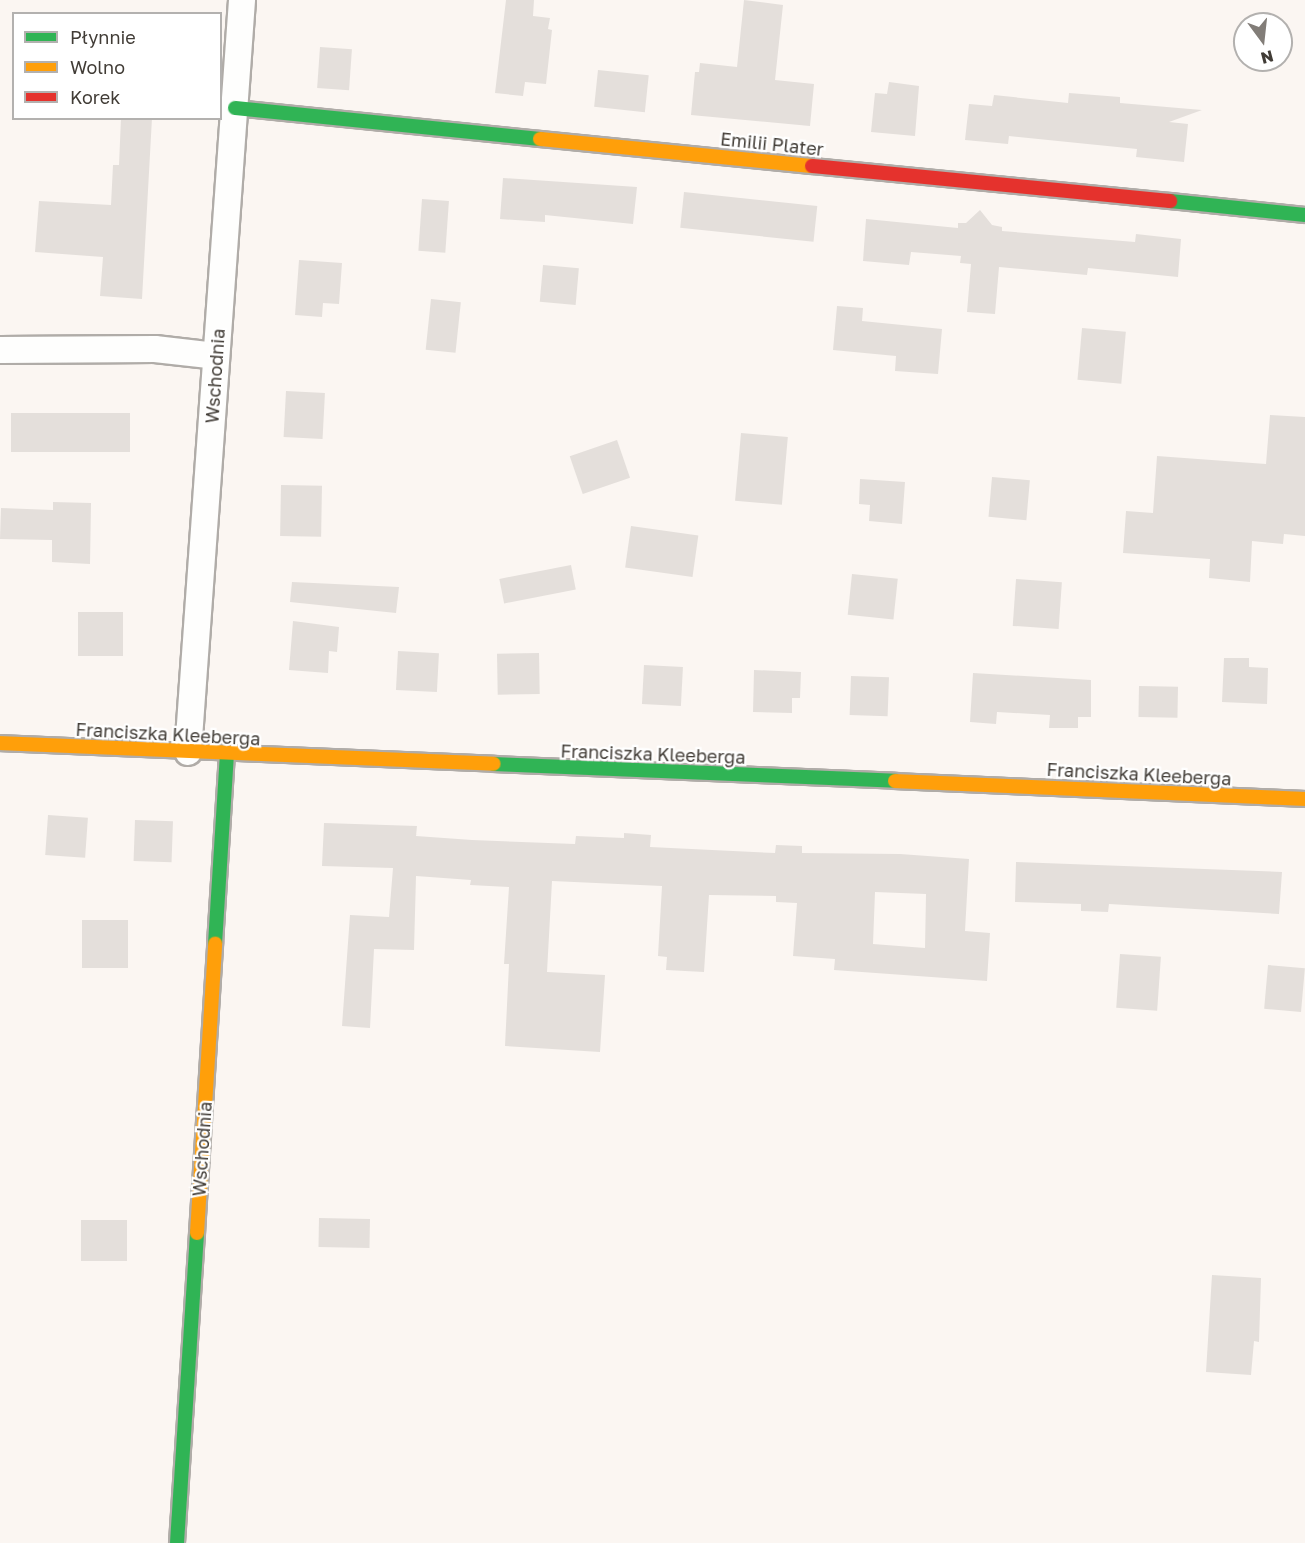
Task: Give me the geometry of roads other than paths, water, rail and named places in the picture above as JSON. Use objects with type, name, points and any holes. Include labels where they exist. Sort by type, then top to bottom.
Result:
[{"type":"street","name":"Wschodnia","points":[[188,752],[242,0]]},
{"type":"street","name":"Emilii Plater","points":[[235,108],[1305,215]]},
{"type":"street","points":[[0,350],[155,349],[216,356]]},
{"type":"street","name":"Franciszka Kleeberga","points":[[0,744],[1305,799]]},
{"type":"street","name":"Wschodnia","points":[[177,1543],[227,755]]}]
